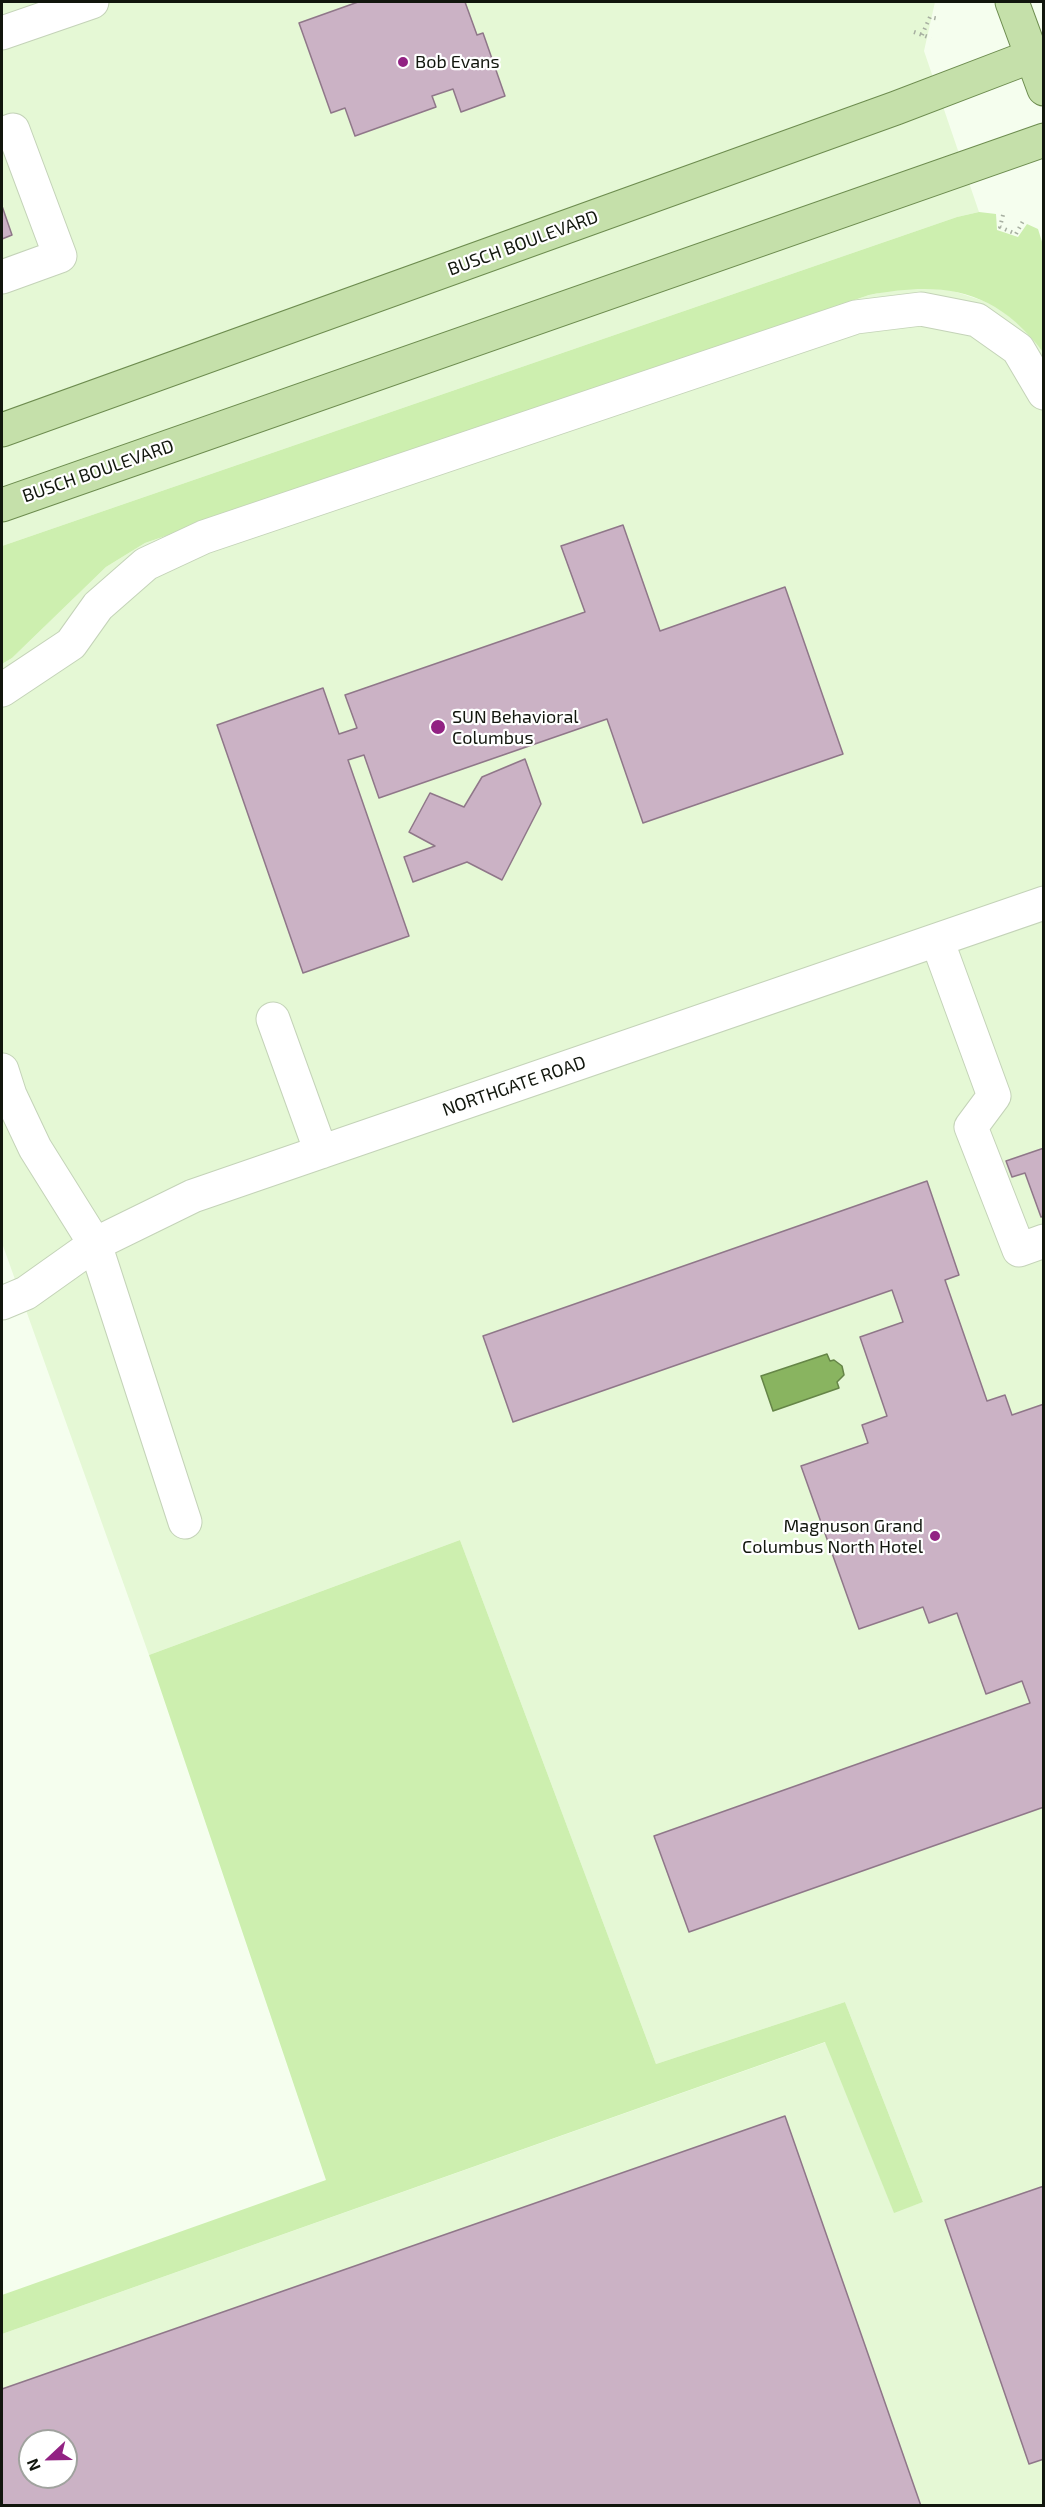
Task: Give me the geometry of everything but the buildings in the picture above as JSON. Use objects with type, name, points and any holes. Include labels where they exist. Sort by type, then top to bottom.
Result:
[{"type":"main road","points":[[1012,2],[1038,56],[1044,89]]},
{"type":"main road","name":"BUSCH BOULEVARD","points":[[2,430],[1038,56]]},
{"type":"main road","name":"BUSCH BOULEVARD","points":[[2,505],[1044,140]]},
{"type":"street","points":[[2,33],[92,2]]},
{"type":"street","points":[[2,134],[13,130],[60,256],[2,277]]},
{"type":"street","points":[[2,690],[71,644],[98,606],[146,564],[204,537],[856,317],[921,309],[977,320],[1018,349],[1044,393]]},
{"type":"street","name":"NORTHGATE ROAD","points":[[2,1303],[26,1293],[95,1245],[193,1196],[1044,903]]},
{"type":"street","points":[[938,940],[994,1096],[971,1127],[1019,1250],[1044,1241]]},
{"type":"street","points":[[273,1019],[321,1152]]},
{"type":"street","points":[[4,1088],[35,1148],[95,1245],[185,1522]]},
{"type":"path","points":[[922,35],[930,17],[939,20]]},
{"type":"path","points":[[914,32],[932,38]]},
{"type":"path","points":[[1003,215],[1000,227],[1016,234],[1023,221]]},
{"type":"shaded area","points":[[2,2],[935,2],[924,51],[979,212],[957,217],[2,546]]},
{"type":"shaded area","points":[[979,212],[996,214],[997,230],[1018,237],[1027,224],[1038,229],[1043,245],[1043,352],[1025,331],[1006,315],[987,303],[966,295],[944,290],[921,289],[869,295],[145,543],[106,567],[12,658],[2,664],[2,546],[957,217]]},
{"type":"shaded area","points":[[909,287],[950,290],[993,304],[1025,328],[1044,352],[1043,2505],[2,2505],[2,2334],[826,2042],[894,2212],[923,2202],[845,2002],[656,2064],[460,1540],[149,1655],[2,1243],[2,664],[12,658],[106,567],[145,543],[869,295]]},
{"type":"shaded area","points":[[827,1354],[830,1361],[834,1360],[842,1366],[844,1375],[837,1382],[839,1388],[773,1411],[761,1376]]},
{"type":"shaded area","points":[[460,1540],[656,2064],[845,2002],[923,2202],[894,2213],[825,2042],[2,2334],[2,2295],[326,2180],[149,1655]]},
{"type":"place","name":"Bob Evans","points":[[403,62]]},
{"type":"place","name":"SUN Behavioral Columbus","points":[[438,727]]},
{"type":"place","name":"Magnuson Grand Columbus North Hotel","points":[[935,1536]]}]
